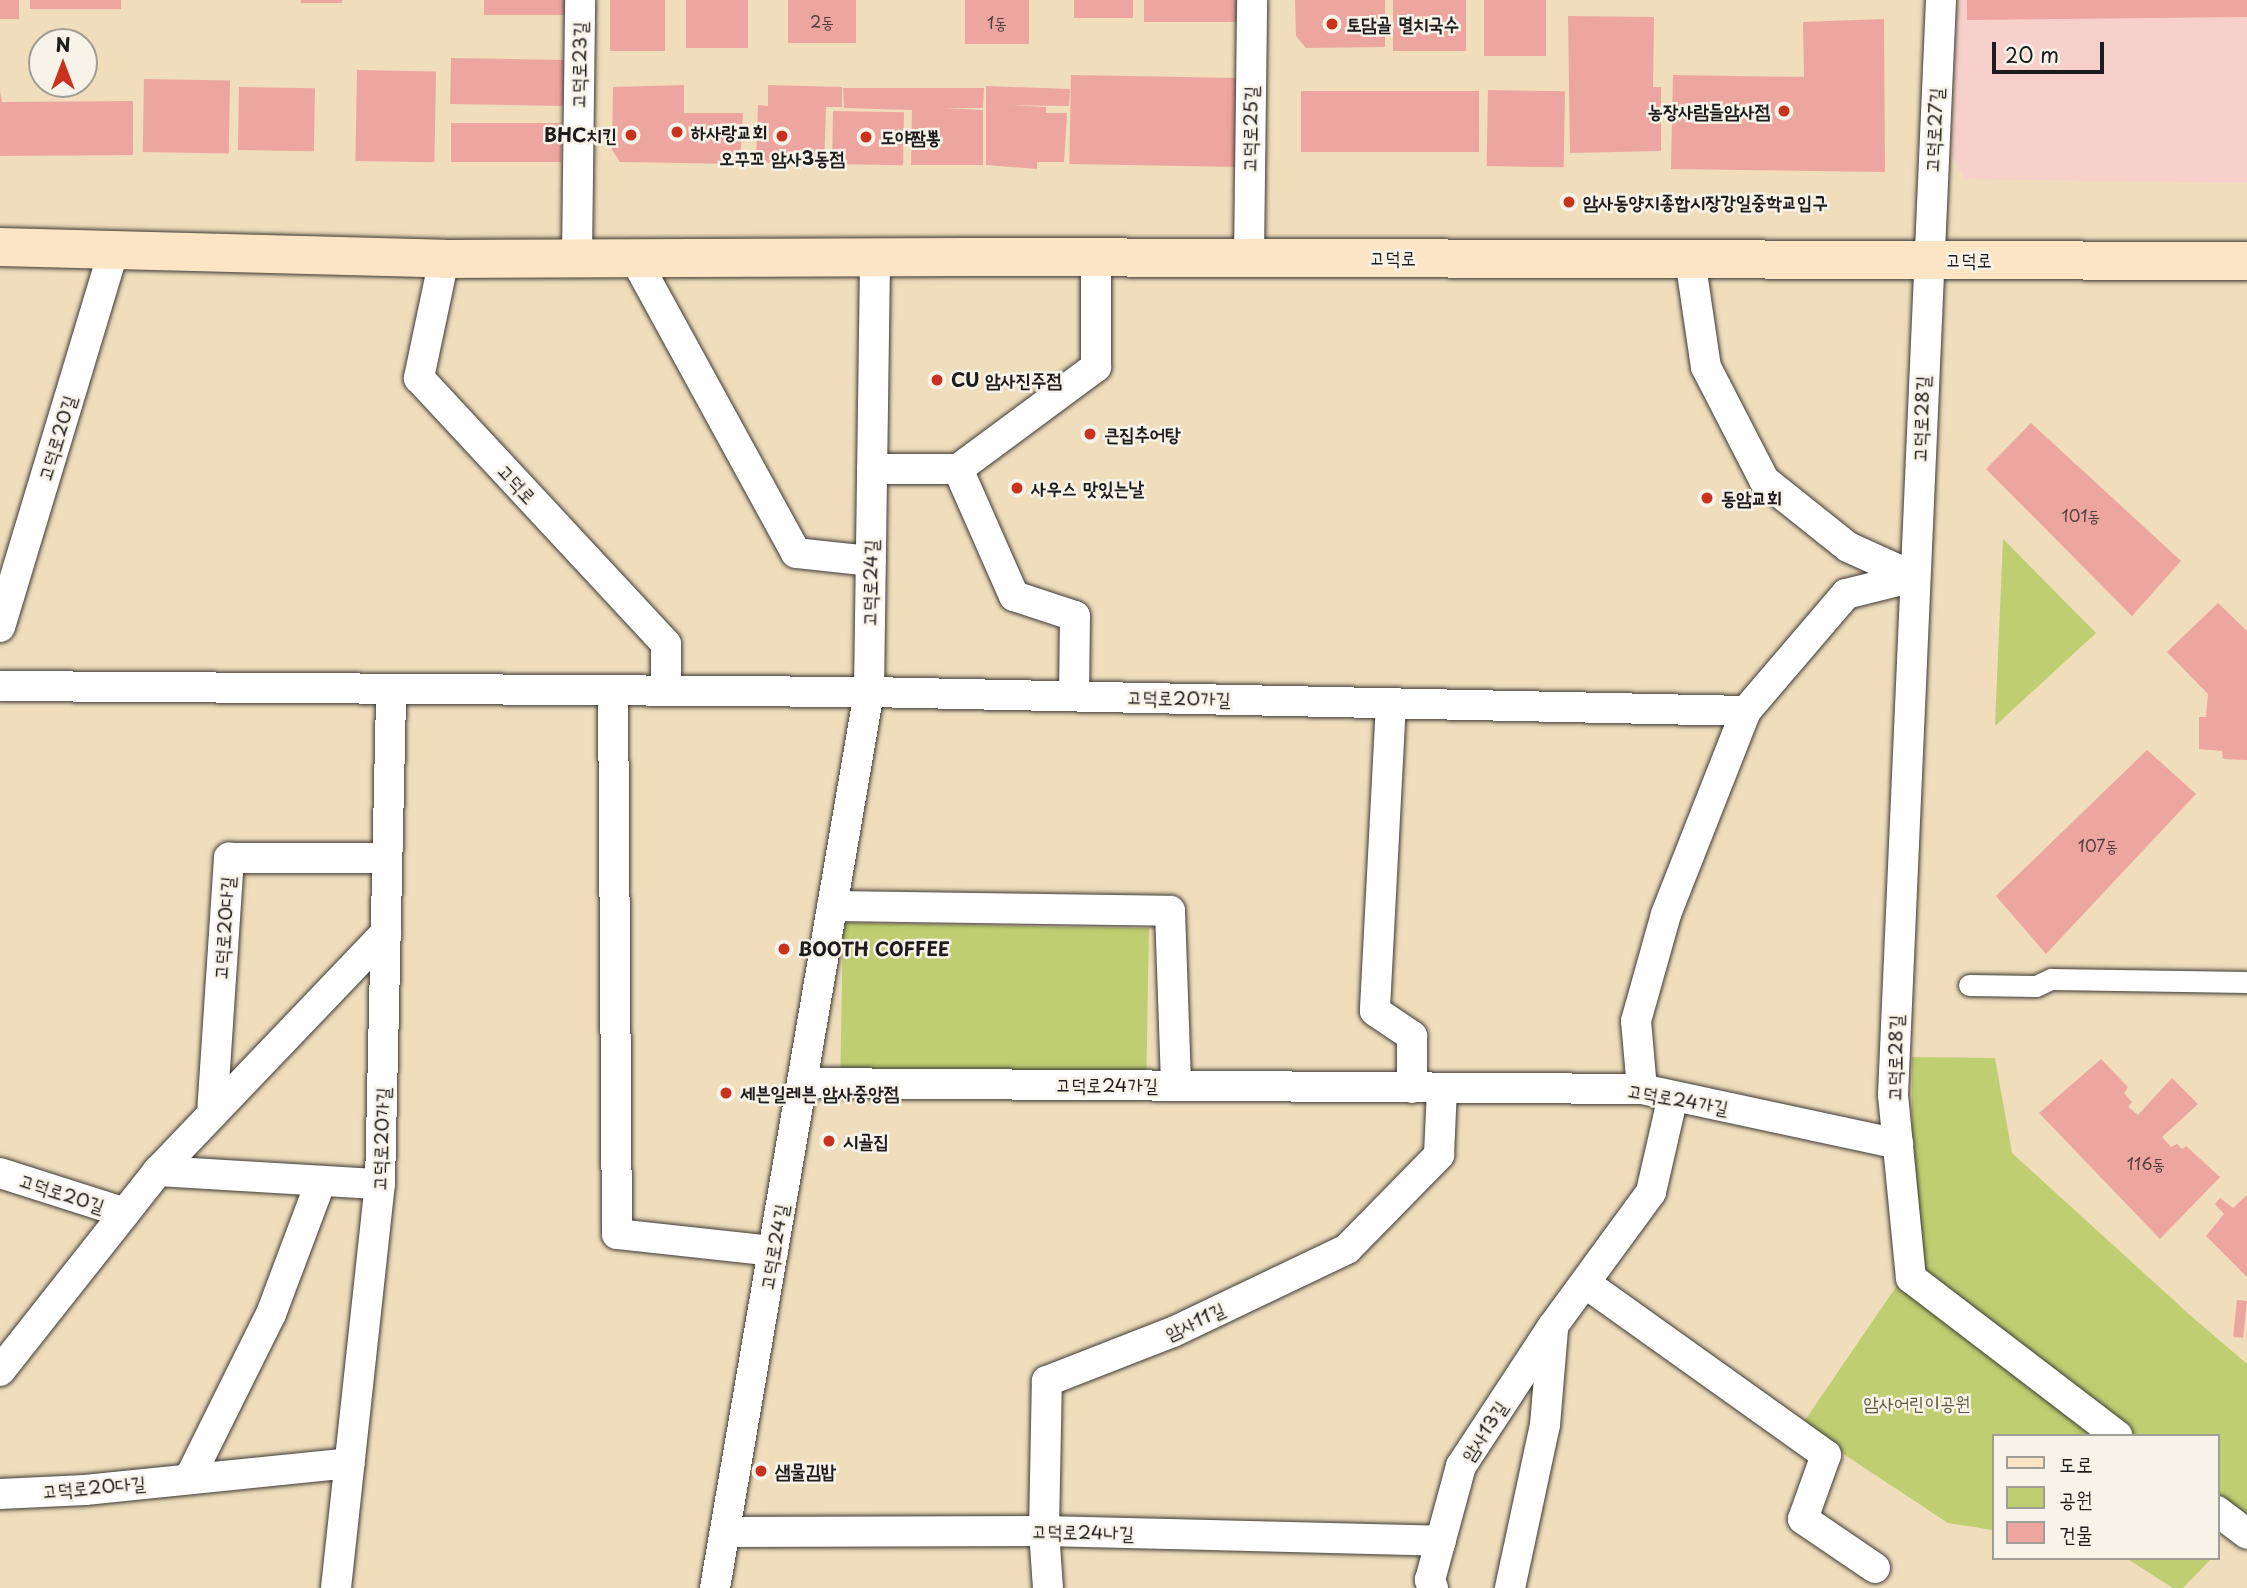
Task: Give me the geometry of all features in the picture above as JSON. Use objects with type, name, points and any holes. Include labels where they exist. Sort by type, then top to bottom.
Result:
[{"type":"main road","name":"고덕로","points":[[0,247],[444,259],[1249,257],[2247,261]]},
{"type":"street","name":"고덕로23길","points":[[577,257],[580,0]]},
{"type":"street","name":"고덕로25길","points":[[1249,257],[1252,0]]},
{"type":"street","name":"고덕로27길","points":[[1928,260],[1941,0]]},
{"type":"street","name":"고덕로20길","points":[[0,626],[114,250]]},
{"type":"street","points":[[634,257],[796,553],[871,561]]},
{"type":"street","name":"고덕로24길","points":[[715,1588],[869,692],[874,257]]},
{"type":"street","points":[[872,469],[958,469],[1096,367],[1096,257]]},
{"type":"street","name":"고덕로","points":[[444,259],[419,378],[666,644],[666,691]]},
{"type":"street","points":[[1690,259],[1706,367],[1765,480],[1848,547],[1914,577]]},
{"type":"street","name":"고덕로28길","points":[[1928,260],[1893,1095],[1911,1278],[2115,1434]]},
{"type":"street","points":[[958,469],[1014,596],[1075,616],[1074,696]]},
{"type":"street","points":[[1642,1089],[1636,1021],[1666,914],[1746,710],[1846,594],[1914,577]]},
{"type":"street","name":"고덕로20가길","points":[[0,686],[869,692],[1746,710]]},
{"type":"street","name":"고덕로20가길","points":[[336,1588],[380,1184],[391,689]]},
{"type":"street","points":[[613,690],[617,1234],[773,1251]]},
{"type":"street","points":[[1391,703],[1375,1011],[1412,1036],[1412,1087]]},
{"type":"street","name":"고덕로20다길","points":[[212,1114],[229,858],[387,858]]},
{"type":"street","points":[[832,906],[1170,911],[1176,1086]]},
{"type":"street","points":[[0,1371],[158,1171],[386,933]]},
{"type":"street","points":[[1969,985],[2036,986],[2051,979],[2247,982]]},
{"type":"street","name":"고덕로24가길","points":[[802,1083],[1642,1089],[1898,1144]]},
{"type":"street","name":"암사11길","points":[[1048,1588],[1044,1531],[1047,1381],[1173,1332],[1347,1250],[1439,1155],[1442,1087]]},
{"type":"street","name":"암사13길","points":[[1433,1588],[1430,1580],[1461,1466],[1553,1326],[1651,1192],[1673,1096]]},
{"type":"street","points":[[158,1171],[380,1184]]},
{"type":"street","name":"고덕로20길","points":[[0,1173],[125,1213]]},
{"type":"street","points":[[189,1479],[271,1314],[321,1181]]},
{"type":"street","points":[[1585,1283],[1826,1455],[1803,1519],[1875,1568]]},
{"type":"street","points":[[1510,1588],[1545,1424],[1553,1326]]},
{"type":"street","name":"고덕로20다길","points":[[0,1494],[85,1490],[350,1463]]},
{"type":"street","points":[[2219,1513],[2247,1534]]},
{"type":"street","name":"고덕로24나길","points":[[725,1532],[1044,1531],[1441,1541]]},
{"type":"shaded area","points":[[1958,0],[2247,0],[2247,183],[1965,179],[1951,154]]},
{"type":"green space","points":[[2003,539],[2096,633],[1995,726]]},
{"type":"green space","points":[[843,923],[1149,928],[1146,1076],[840,1071]]},
{"type":"green space","points":[[1912,1057],[1995,1058],[2012,1153],[2247,1364],[2247,1534],[2219,1513],[2219,1434],[2115,1434],[1911,1278]]},
{"type":"green space","name":"암사어린이공원","points":[[1898,1284],[2099,1434],[1992,1434],[1992,1530],[1948,1523],[1801,1426]]},
{"type":"green space","points":[[2129,1560],[2210,1560],[2183,1588],[2173,1588]]},
{"type":"building","points":[[0,0],[19,0],[19,19],[0,19]]},
{"type":"building","points":[[30,0],[121,0],[121,9],[30,9]]},
{"type":"building","points":[[301,0],[342,0],[342,3],[301,3]]},
{"type":"building","points":[[484,0],[566,0],[566,15],[484,15]]},
{"type":"building","points":[[610,0],[665,0],[665,51],[610,51]]},
{"type":"building","points":[[686,0],[748,0],[748,48],[686,48]]},
{"type":"building","points":[[788,0],[856,0],[856,43],[788,43]]},
{"type":"building","points":[[965,0],[1029,0],[1029,44],[965,44]]},
{"type":"building","points":[[1074,0],[1133,0],[1133,18],[1074,18]]},
{"type":"building","points":[[1144,0],[1241,0],[1241,22],[1144,22]]},
{"type":"building","points":[[1295,0],[1385,0],[1385,47],[1306,48],[1296,36]]},
{"type":"building","points":[[1393,0],[1466,0],[1466,51],[1393,51]]},
{"type":"building","points":[[1484,0],[1546,0],[1546,56],[1484,56]]},
{"type":"building","points":[[1967,0],[2247,0],[2247,17],[1967,20]]},
{"type":"building","points":[[1568,16],[1654,17],[1653,87],[1661,87],[1661,151],[1570,153]]},
{"type":"building","points":[[1884,19],[1885,172],[1671,169],[1673,75],[1804,77],[1803,22]]},
{"type":"building","points":[[451,58],[564,60],[563,106],[450,104]]},
{"type":"building","points":[[357,70],[436,71],[434,162],[355,161]]},
{"type":"building","points":[[1071,75],[1240,78],[1238,167],[1069,164]]},
{"type":"building","points":[[144,79],[230,81],[229,153],[143,152]]},
{"type":"building","name":"하사랑교회","points":[[684,85],[684,113],[743,113],[740,164],[620,162],[612,150],[613,87]]},
{"type":"building","points":[[768,85],[842,87],[842,107],[826,107],[824,165],[756,162],[758,105],[768,106]]},
{"type":"building","points":[[986,86],[1070,89],[1069,106],[1006,105],[1046,107],[1046,113],[1067,113],[1064,162],[1037,162],[1037,169],[986,165]]},
{"type":"building","points":[[239,87],[315,88],[314,151],[238,150]]},
{"type":"building","points":[[843,88],[984,88],[983,108],[944,108],[983,110],[983,165],[911,165],[912,110],[844,108]]},
{"type":"building","points":[[1488,90],[1565,91],[1564,167],[1487,166]]},
{"type":"building","points":[[0,91],[2,102],[133,101],[133,155],[0,156]]},
{"type":"building","points":[[1301,91],[1479,91],[1479,152],[1301,152]]},
{"type":"building","points":[[833,111],[904,112],[903,165],[832,164]]},
{"type":"building","points":[[451,123],[561,123],[561,162],[451,162]]},
{"type":"building","points":[[2031,423],[2181,561],[2132,616],[1986,469]]},
{"type":"building","points":[[2218,603],[2247,631],[2247,760],[2223,759],[2222,751],[2199,749],[2199,717],[2206,717],[2208,694],[2167,652]]},
{"type":"building","points":[[2147,750],[2196,794],[2046,954],[1996,896]]},
{"type":"building","points":[[2101,1059],[2128,1087],[2124,1093],[2132,1102],[2128,1107],[2138,1115],[2172,1078],[2198,1104],[2162,1137],[2171,1147],[2177,1144],[2182,1149],[2186,1146],[2220,1177],[2160,1239],[2039,1113]]},
{"type":"building","points":[[2247,1195],[2247,1277],[2206,1236],[2224,1214],[2215,1204],[2220,1198],[2233,1208]]},
{"type":"building","points":[[2237,1300],[2247,1301],[2243,1338],[2233,1337]]},
{"type":"place","name":"토담골 멸치국수","points":[[1332,24]]},
{"type":"place","name":"농장사람들암사점","points":[[1784,111]]},
{"type":"place","name":"하사랑교회","points":[[677,132]]},
{"type":"place","name":"BHC치킨","points":[[631,135]]},
{"type":"place","name":"오꾸꼬 암사3동점","points":[[782,136]]},
{"type":"place","name":"도야짬뽕","points":[[866,137]]},
{"type":"place","name":"암사동양지종합시장강일중학교입구","points":[[1569,202]]},
{"type":"place","name":"CU 암사진주점","points":[[937,380]]},
{"type":"place","name":"큰집추어탕","points":[[1090,434]]},
{"type":"place","name":"사우스 맛있는날","points":[[1017,488]]},
{"type":"place","name":"동암교회","points":[[1707,498]]},
{"type":"place","name":"BOOTH COFFEE","points":[[784,949]]},
{"type":"place","name":"세븐일레븐 암사중앙점","points":[[726,1093]]},
{"type":"place","name":"시골집","points":[[829,1141]]},
{"type":"place","name":"샘물김밥","points":[[761,1471]]}]
